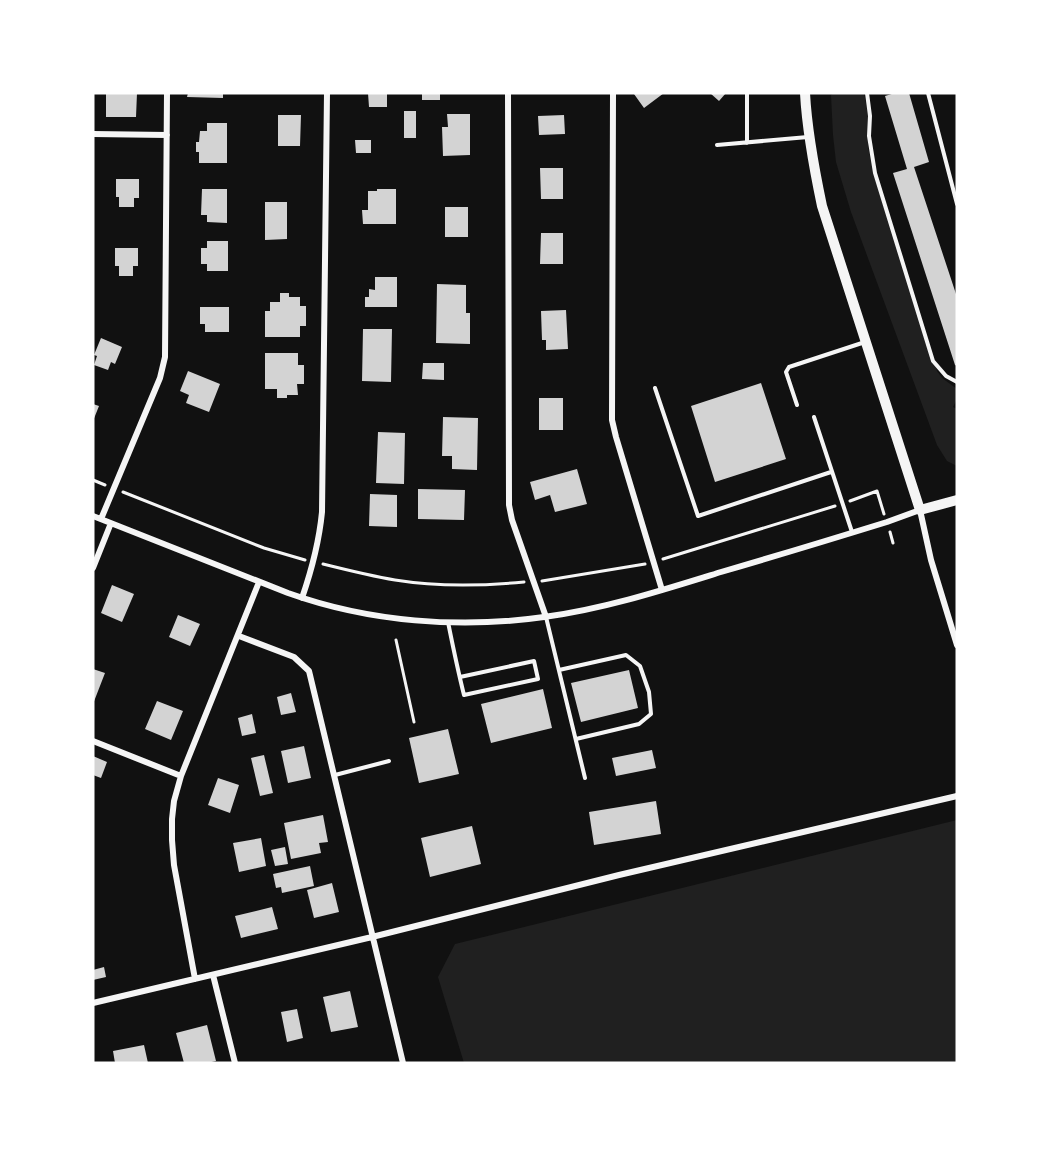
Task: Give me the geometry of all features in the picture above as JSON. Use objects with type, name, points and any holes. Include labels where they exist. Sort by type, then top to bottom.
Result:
[{"type":"main road","points":[[805,93],[813,165],[822,206],[920,510],[957,500]]},
{"type":"street","points":[[100,519],[160,378],[165,357],[167,93]]},
{"type":"street","points":[[302,598],[314,562],[322,512],[327,93]]},
{"type":"street","points":[[508,93],[509,505],[512,520],[546,617]]},
{"type":"street","points":[[613,93],[612,420],[662,590]]},
{"type":"street","points":[[93,134],[167,135]]},
{"type":"street","points":[[93,516],[259,582],[338,608],[402,619],[484,623],[546,617],[662,590],[852,533],[920,510],[931,560],[957,645]]},
{"type":"street","points":[[93,568],[111,523]]},
{"type":"street","points":[[195,979],[174,865],[172,819],[174,801],[181,776],[259,582]]},
{"type":"street","points":[[239,636],[294,657],[309,671],[403,1063]]},
{"type":"street","points":[[93,741],[181,776]]},
{"type":"street","points":[[93,1003],[372,938],[619,875],[957,796]]},
{"type":"street","points":[[213,975],[235,1063]]},
{"type":"lane","points":[[747,93],[747,142]]},
{"type":"lane","points":[[867,93],[870,116],[869,136],[875,173],[933,361],[946,376],[957,382]]},
{"type":"lane","points":[[928,93],[957,204]]},
{"type":"lane","points":[[717,145],[809,137]]},
{"type":"lane","points":[[797,405],[786,372],[789,367],[866,341]]},
{"type":"lane","points":[[655,388],[698,516],[831,472]]},
{"type":"lane","points":[[814,417],[852,533]]},
{"type":"lane","points":[[546,617],[585,778]]},
{"type":"lane","points":[[448,622],[460,677],[464,695],[538,679],[534,661],[460,677]]},
{"type":"lane","points":[[559,670],[626,656],[640,666],[649,692],[651,714],[639,724],[576,739]]},
{"type":"lane","points":[[334,776],[389,761]]},
{"type":"path","points":[[396,640],[414,722]]},
{"type":"shaded area","points":[[834,93],[864,93],[868,115],[868,147],[874,176],[937,371],[942,378],[957,389],[957,399],[953,407],[957,409],[957,466],[947,461],[937,445],[851,212],[836,162],[831,95]]},
{"type":"shaded area","points":[[957,820],[957,1063],[464,1063],[438,977],[455,944]]},
{"type":"building","points":[[106,93],[137,93],[136,117],[106,117]]},
{"type":"building","points":[[188,93],[223,93],[223,98],[187,97]]},
{"type":"building","points":[[368,93],[387,93],[387,107],[369,107]]},
{"type":"building","points":[[422,93],[440,93],[440,100],[422,100]]},
{"type":"building","points":[[664,93],[644,108],[634,94]]},
{"type":"building","points":[[710,93],[726,93],[719,101]]},
{"type":"building","points":[[909,93],[929,162],[914,167],[957,297],[957,366],[893,173],[907,169],[885,96]]},
{"type":"building","points":[[404,111],[416,111],[416,138],[404,138]]},
{"type":"building","points":[[447,114],[470,114],[470,155],[443,156],[442,127],[448,127]]},
{"type":"building","points":[[278,115],[301,115],[300,146],[278,146]]},
{"type":"building","points":[[564,115],[565,134],[539,135],[538,116]]},
{"type":"building","points":[[207,123],[227,123],[227,163],[199,163],[196,142],[199,142],[200,131],[207,131]]},
{"type":"building","points":[[355,140],[371,140],[371,153],[356,153]]},
{"type":"building","points":[[540,168],[563,168],[563,199],[541,199]]},
{"type":"building","points":[[116,179],[139,179],[139,198],[134,198],[134,207],[119,207],[119,197],[116,197]]},
{"type":"building","points":[[202,189],[227,189],[227,223],[207,222],[207,215],[201,215]]},
{"type":"building","points":[[377,189],[396,189],[396,224],[363,224],[362,210],[368,210],[368,191],[377,191]]},
{"type":"building","points":[[265,202],[287,202],[287,239],[265,240]]},
{"type":"building","points":[[445,207],[468,207],[468,237],[445,237]]},
{"type":"building","points":[[541,233],[563,233],[563,264],[540,264]]},
{"type":"building","points":[[207,241],[228,241],[228,271],[207,271],[207,264],[201,264],[201,248],[207,248]]},
{"type":"building","points":[[115,248],[138,248],[138,266],[133,266],[133,276],[119,276],[119,266],[115,266]]},
{"type":"building","points":[[375,277],[397,277],[397,307],[365,307],[365,297],[369,297],[369,289],[375,290]]},
{"type":"building","points":[[437,284],[466,285],[466,313],[470,313],[470,344],[436,343]]},
{"type":"building","points":[[280,293],[289,293],[289,297],[300,297],[300,306],[306,306],[306,326],[300,326],[300,337],[265,337],[265,311],[270,311],[270,302],[280,302]]},
{"type":"building","points":[[200,307],[229,307],[229,332],[205,332],[205,324],[200,324]]},
{"type":"building","points":[[566,310],[568,349],[546,350],[546,340],[542,340],[541,311]]},
{"type":"building","points":[[363,329],[392,329],[391,382],[362,381]]},
{"type":"building","points":[[101,338],[122,347],[115,364],[111,362],[108,370],[94,365],[97,356],[94,355]]},
{"type":"building","points":[[265,353],[298,353],[298,365],[304,365],[304,384],[297,384],[298,395],[277,398],[277,389],[265,389]]},
{"type":"building","points":[[423,363],[444,363],[444,380],[422,379]]},
{"type":"building","points":[[188,371],[220,384],[209,412],[186,403],[189,395],[180,391]]},
{"type":"building","points":[[761,383],[786,459],[715,482],[691,406]]},
{"type":"building","points":[[539,398],[563,398],[563,430],[539,430]]},
{"type":"building","points":[[93,404],[99,406],[93,421]]},
{"type":"building","points":[[443,417],[478,418],[477,470],[452,469],[452,456],[442,456]]},
{"type":"building","points":[[378,432],[405,433],[404,484],[376,483]]},
{"type":"building","points":[[577,469],[587,504],[555,512],[550,495],[535,500],[530,482]]},
{"type":"building","points":[[418,489],[465,490],[464,520],[418,519]]},
{"type":"building","points":[[370,494],[397,495],[397,527],[369,526]]},
{"type":"building","points":[[112,585],[134,594],[122,622],[101,613]]},
{"type":"building","points":[[178,615],[200,624],[190,646],[169,637]]},
{"type":"building","points":[[93,669],[105,673],[93,704]]},
{"type":"building","points":[[629,670],[638,708],[581,722],[571,683]]},
{"type":"building","points":[[543,689],[552,728],[491,743],[481,704]]},
{"type":"building","points":[[291,693],[296,712],[281,715],[277,697]]},
{"type":"building","points":[[157,701],[183,711],[171,740],[145,729]]},
{"type":"building","points":[[252,714],[256,733],[242,736],[238,718]]},
{"type":"building","points":[[448,729],[459,774],[419,783],[409,738]]},
{"type":"building","points":[[304,746],[311,778],[288,783],[281,751]]},
{"type":"building","points":[[652,750],[656,768],[616,776],[612,758]]},
{"type":"building","points":[[264,755],[273,793],[260,796],[251,758]]},
{"type":"building","points":[[93,756],[107,762],[101,778],[93,775]]},
{"type":"building","points":[[218,778],[239,785],[230,813],[208,805]]},
{"type":"building","points":[[656,801],[661,834],[594,845],[589,812]]},
{"type":"building","points":[[323,815],[328,842],[319,843],[321,853],[291,859],[284,823]]},
{"type":"building","points":[[472,826],[481,864],[430,877],[421,838]]},
{"type":"building","points":[[261,838],[266,866],[239,872],[233,843]]},
{"type":"building","points":[[285,847],[288,864],[275,866],[271,850]]},
{"type":"building","points":[[310,866],[314,886],[282,893],[281,887],[276,888],[273,874]]},
{"type":"building","points":[[332,883],[339,912],[314,918],[307,890]]},
{"type":"building","points":[[272,907],[278,929],[241,938],[235,916]]},
{"type":"building","points":[[104,967],[106,977],[93,980],[93,970]]},
{"type":"building","points":[[350,991],[358,1027],[331,1032],[323,997]]},
{"type":"building","points":[[297,1009],[303,1038],[287,1042],[281,1012]]},
{"type":"building","points":[[207,1025],[216,1061],[184,1063],[176,1033]]},
{"type":"building","points":[[144,1045],[148,1063],[115,1063],[113,1051]]}]
